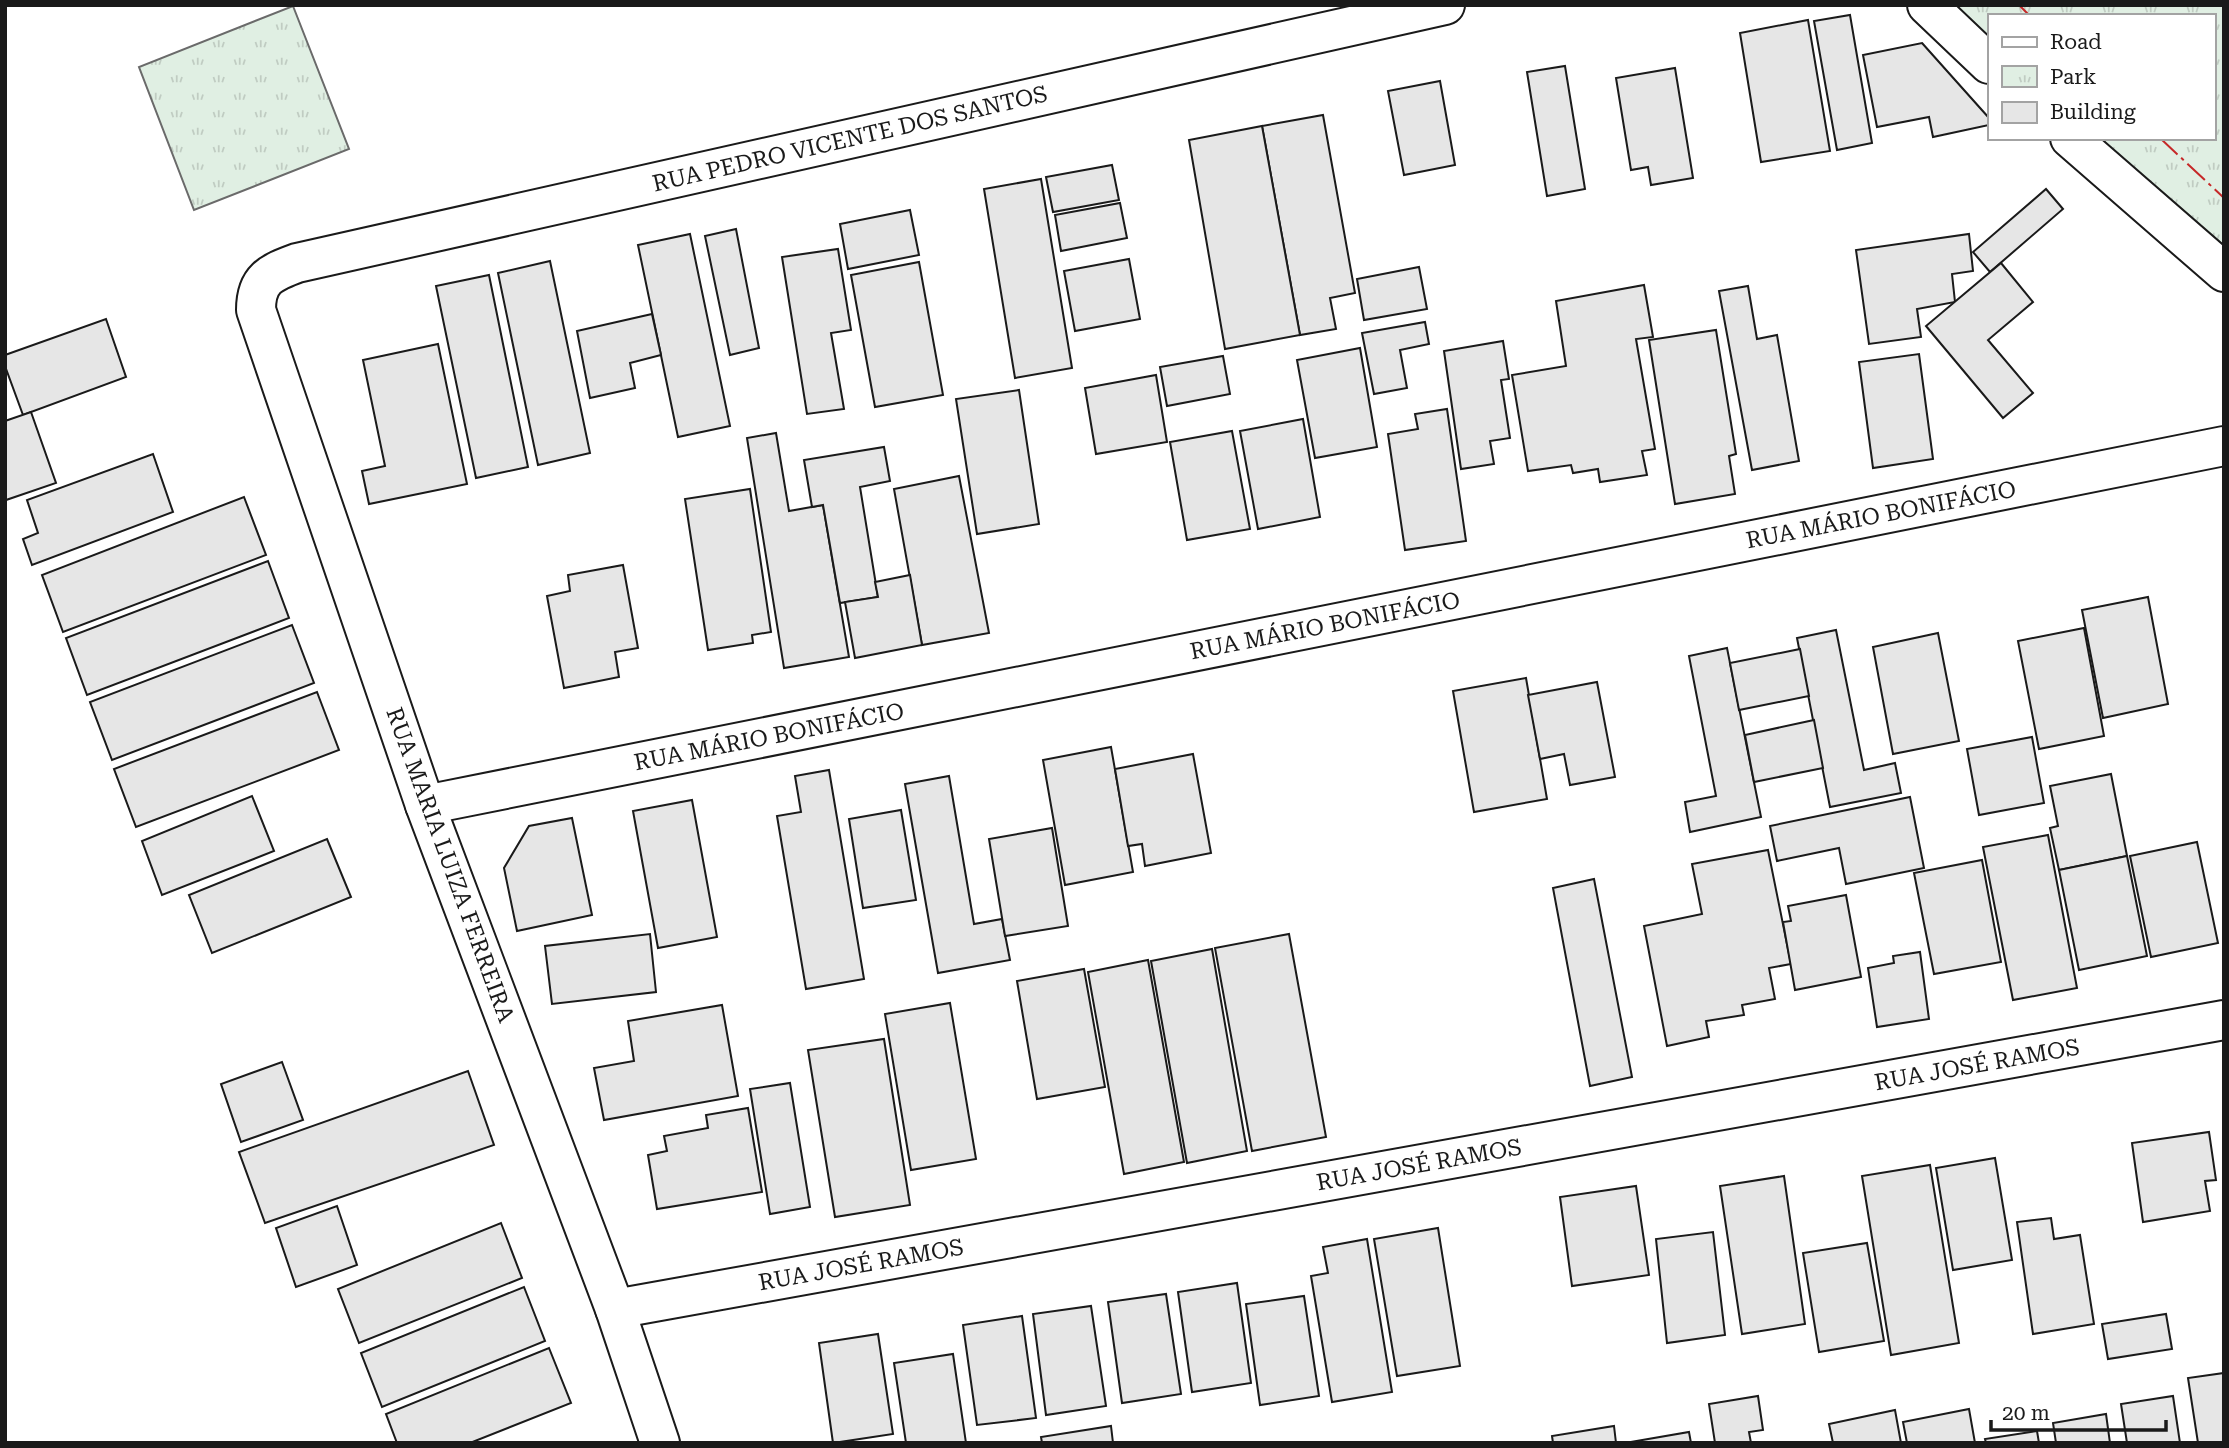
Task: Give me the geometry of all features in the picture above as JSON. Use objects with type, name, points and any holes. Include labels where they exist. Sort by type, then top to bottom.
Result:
[{"type":"street","name":"RUA PEDRO VICENTE DOS SANTOS","points":[[260,284],[274,271],[297,263],[1445,5]]},
{"type":"street","points":[[1927,5],[1988,63]]},
{"type":"street","points":[[2072,140],[2224,272]]},
{"type":"street","name":"RUA MARIA LUIZA FERREIRA","points":[[260,284],[256,296],[256,310],[425,805],[615,1309],[660,1443]]},
{"type":"street","name":"RUA MÁRIO BONIFÁCIO","points":[[425,805],[2224,446]]},
{"type":"street","name":"RUA JOSÉ RAMOS","points":[[615,1309],[2224,1020]]},
{"type":"green space","points":[[1931,5],[2224,5],[2224,275],[2077,140],[2215,140],[2215,14],[1988,14],[1988,58]]},
{"type":"green space","points":[[293,6],[349,149],[194,210],[139,67]]},
{"type":"building","points":[[1850,15],[1872,143],[1837,150],[1814,21]]},
{"type":"building","points":[[1808,20],[1830,151],[1761,162],[1740,33]]},
{"type":"building","points":[[1922,43],[1988,117],[1988,125],[1933,137],[1929,117],[1877,127],[1863,55]]},
{"type":"building","points":[[1565,66],[1585,189],[1547,196],[1527,72]]},
{"type":"building","points":[[1675,68],[1693,178],[1651,185],[1648,167],[1631,170],[1616,78]]},
{"type":"building","points":[[1440,81],[1455,165],[1404,175],[1388,91]]},
{"type":"building","points":[[1323,115],[1355,293],[1330,298],[1336,329],[1300,335],[1262,126]]},
{"type":"building","points":[[1262,126],[1300,335],[1225,349],[1189,140]]},
{"type":"building","points":[[1112,165],[1119,200],[1053,212],[1046,177]]},
{"type":"building","points":[[1041,179],[1072,368],[1015,378],[984,189]]},
{"type":"building","points":[[2046,189],[2063,209],[1990,272],[1973,252]]},
{"type":"building","points":[[1120,203],[1127,238],[1061,251],[1055,215]]},
{"type":"building","points":[[910,210],[919,255],[848,269],[840,224]]},
{"type":"building","points":[[736,229],[759,348],[730,355],[705,236]]},
{"type":"building","points":[[690,234],[730,426],[678,437],[638,245]]},
{"type":"building","points":[[1969,234],[1973,271],[1952,274],[1955,302],[1917,309],[1921,337],[1869,344],[1856,250]]},
{"type":"building","points":[[838,249],[851,330],[831,333],[844,409],[807,414],[782,257]]},
{"type":"building","points":[[1129,259],[1140,319],[1075,331],[1064,271]]},
{"type":"building","points":[[550,261],[590,453],[538,465],[498,273]]},
{"type":"building","points":[[919,262],[943,395],[875,407],[851,275]]},
{"type":"building","points":[[2001,263],[2033,302],[1988,340],[2033,393],[2003,418],[1926,326]]},
{"type":"building","points":[[1419,267],[1427,309],[1364,320],[1357,279]]},
{"type":"building","points":[[489,275],[528,467],[476,478],[436,286]]},
{"type":"building","points":[[1644,285],[1653,337],[1636,339],[1655,449],[1642,451],[1647,475],[1600,482],[1598,469],[1573,473],[1571,465],[1528,471],[1512,375],[1566,366],[1556,301]]},
{"type":"building","points":[[1748,286],[1757,339],[1777,335],[1799,461],[1752,470],[1719,291]]},
{"type":"building","points":[[652,314],[661,355],[630,363],[635,388],[590,398],[577,331]]},
{"type":"building","points":[[106,319],[126,377],[23,415],[5,366],[5,355]]},
{"type":"building","points":[[1425,322],[1429,344],[1400,350],[1407,388],[1374,394],[1362,333]]},
{"type":"building","points":[[1716,330],[1736,454],[1729,456],[1735,494],[1675,504],[1649,340]]},
{"type":"building","points":[[1503,341],[1509,379],[1501,380],[1510,438],[1490,441],[1494,464],[1461,469],[1444,351]]},
{"type":"building","points":[[438,344],[467,484],[369,504],[362,471],[385,466],[363,360]]},
{"type":"building","points":[[1360,348],[1377,447],[1315,458],[1297,360]]},
{"type":"building","points":[[1919,354],[1933,459],[1873,468],[1859,362]]},
{"type":"building","points":[[1223,356],[1230,394],[1167,406],[1160,367]]},
{"type":"building","points":[[1156,375],[1167,442],[1096,454],[1085,388]]},
{"type":"building","points":[[1019,390],[1039,524],[977,534],[956,399]]},
{"type":"building","points":[[1447,409],[1466,541],[1405,550],[1388,434],[1418,429],[1415,414]]},
{"type":"building","points":[[31,412],[56,483],[6,500],[5,421]]},
{"type":"building","points":[[1303,419],[1320,517],[1258,529],[1240,431]]},
{"type":"building","points":[[1232,431],[1250,529],[1187,540],[1170,442]]},
{"type":"building","points":[[776,433],[789,511],[823,505],[849,657],[784,668],[747,438]]},
{"type":"building","points":[[884,447],[890,481],[860,487],[878,597],[840,603],[823,505],[812,507],[804,460]]},
{"type":"building","points":[[153,454],[173,512],[32,565],[23,539],[38,533],[27,500]]},
{"type":"building","points":[[959,476],[989,633],[922,645],[894,489]]},
{"type":"building","points":[[750,489],[771,632],[752,635],[753,643],[708,650],[685,499]]},
{"type":"building","points":[[244,497],[266,555],[63,632],[42,575]]},
{"type":"building","points":[[268,561],[289,618],[87,695],[66,638]]},
{"type":"building","points":[[623,565],[638,648],[615,652],[619,677],[564,688],[547,596],[570,591],[568,575]]},
{"type":"building","points":[[910,575],[922,645],[855,658],[845,602],[878,597],[875,582]]},
{"type":"building","points":[[2148,597],[2168,704],[2103,718],[2082,610]]},
{"type":"building","points":[[292,625],[314,683],[112,760],[90,702]]},
{"type":"building","points":[[2084,628],[2104,736],[2039,749],[2018,641]]},
{"type":"building","points":[[1836,630],[1864,770],[1895,763],[1901,793],[1830,807],[1797,638]]},
{"type":"building","points":[[1938,633],[1959,741],[1893,754],[1873,647]]},
{"type":"building","points":[[1727,648],[1761,817],[1690,832],[1685,802],[1716,796],[1689,656]]},
{"type":"building","points":[[1800,649],[1809,696],[1739,710],[1730,663]]},
{"type":"building","points":[[1526,678],[1547,799],[1474,812],[1453,691]]},
{"type":"building","points":[[1597,682],[1615,777],[1570,785],[1564,754],[1540,759],[1528,695]]},
{"type":"building","points":[[317,692],[339,750],[136,827],[114,769]]},
{"type":"building","points":[[1814,720],[1823,768],[1754,782],[1745,735]]},
{"type":"building","points":[[2032,737],[2044,803],[1979,815],[1967,749]]},
{"type":"building","points":[[1111,747],[1133,872],[1065,885],[1043,760]]},
{"type":"building","points":[[1193,754],[1211,853],[1145,866],[1142,844],[1128,846],[1115,769]]},
{"type":"building","points":[[829,770],[864,979],[806,989],[777,816],[801,812],[795,776]]},
{"type":"building","points":[[2111,774],[2127,856],[2059,870],[2050,828],[2058,826],[2050,786]]},
{"type":"building","points":[[949,776],[974,924],[1002,919],[1010,960],[938,973],[905,784]]},
{"type":"building","points":[[252,796],[274,851],[162,895],[142,841]]},
{"type":"building","points":[[1910,797],[1924,868],[1846,884],[1839,848],[1777,861],[1770,826]]},
{"type":"building","points":[[692,800],[717,937],[658,948],[633,811]]},
{"type":"building","points":[[901,810],[916,900],[863,908],[849,819]]},
{"type":"building","points":[[572,818],[592,915],[517,931],[504,868],[529,826]]},
{"type":"building","points":[[1052,828],[1068,926],[1005,936],[989,839]]},
{"type":"building","points":[[2048,835],[2077,988],[2013,1000],[1983,847]]},
{"type":"building","points":[[327,839],[351,897],[212,953],[189,895]]},
{"type":"building","points":[[2197,842],[2218,943],[2151,957],[2130,856]]},
{"type":"building","points":[[1768,850],[1791,964],[1769,968],[1775,999],[1742,1005],[1744,1015],[1706,1021],[1709,1037],[1667,1046],[1644,926],[1702,914],[1692,864]]},
{"type":"building","points":[[2127,856],[2147,956],[2079,970],[2059,870]]},
{"type":"building","points":[[1982,860],[2001,962],[1934,974],[1914,873]]},
{"type":"building","points":[[1594,879],[1632,1077],[1590,1086],[1553,888]]},
{"type":"building","points":[[1846,895],[1861,977],[1795,990],[1783,922],[1791,921],[1788,906]]},
{"type":"building","points":[[650,934],[656,992],[552,1004],[545,946]]},
{"type":"building","points":[[1289,934],[1326,1137],[1252,1151],[1215,948]]},
{"type":"building","points":[[1212,949],[1247,1151],[1187,1163],[1151,961]]},
{"type":"building","points":[[1920,952],[1929,1019],[1877,1027],[1868,968],[1894,963],[1893,956]]},
{"type":"building","points":[[1148,960],[1184,1162],[1124,1174],[1088,972]]},
{"type":"building","points":[[1084,969],[1105,1087],[1037,1099],[1017,981]]},
{"type":"building","points":[[950,1003],[976,1159],[911,1170],[885,1014]]},
{"type":"building","points":[[722,1005],[738,1096],[604,1120],[594,1068],[634,1061],[628,1021]]},
{"type":"building","points":[[884,1039],[910,1205],[835,1217],[808,1050]]},
{"type":"building","points":[[282,1062],[303,1120],[241,1142],[221,1084]]},
{"type":"building","points":[[468,1071],[494,1145],[265,1223],[239,1152]]},
{"type":"building","points":[[790,1083],[810,1207],[770,1214],[750,1089]]},
{"type":"building","points":[[748,1108],[762,1192],[657,1209],[648,1155],[667,1151],[664,1136],[708,1128],[706,1115]]},
{"type":"building","points":[[2209,1132],[2216,1180],[2205,1181],[2210,1211],[2143,1222],[2132,1143]]},
{"type":"building","points":[[1995,1158],[2012,1260],[1953,1270],[1936,1168]]},
{"type":"building","points":[[1930,1165],[1959,1343],[1891,1355],[1862,1176]]},
{"type":"building","points":[[1784,1176],[1805,1324],[1742,1334],[1720,1186]]},
{"type":"building","points":[[1636,1186],[1649,1275],[1572,1286],[1560,1197]]},
{"type":"building","points":[[337,1206],[357,1265],[296,1287],[276,1228]]},
{"type":"building","points":[[2051,1218],[2054,1239],[2080,1235],[2094,1324],[2033,1334],[2017,1222]]},
{"type":"building","points":[[501,1223],[522,1278],[359,1343],[338,1289]]},
{"type":"building","points":[[1438,1228],[1460,1366],[1397,1376],[1374,1239]]},
{"type":"building","points":[[1713,1232],[1725,1335],[1667,1343],[1656,1239]]},
{"type":"building","points":[[1367,1239],[1392,1392],[1332,1402],[1311,1276],[1328,1273],[1323,1247]]},
{"type":"building","points":[[1867,1243],[1884,1341],[1819,1352],[1803,1253]]},
{"type":"building","points":[[1237,1283],[1251,1383],[1192,1392],[1178,1292]]},
{"type":"building","points":[[524,1287],[545,1341],[382,1407],[361,1353]]},
{"type":"building","points":[[1166,1294],[1181,1394],[1122,1403],[1108,1302]]},
{"type":"building","points":[[1304,1296],[1319,1396],[1260,1405],[1246,1304]]},
{"type":"building","points":[[1091,1306],[1106,1406],[1046,1415],[1033,1314]]},
{"type":"building","points":[[2166,1314],[2172,1349],[2108,1359],[2102,1324]]},
{"type":"building","points":[[1022,1316],[1036,1418],[977,1425],[963,1325]]},
{"type":"building","points":[[878,1334],[893,1434],[833,1443],[819,1343]]},
{"type":"building","points":[[549,1348],[571,1403],[470,1443],[397,1443],[386,1414]]},
{"type":"building","points":[[953,1354],[966,1443],[906,1443],[894,1363]]},
{"type":"building","points":[[2224,1373],[2224,1443],[2198,1443],[2188,1378]]},
{"type":"building","points":[[1758,1396],[1763,1430],[1749,1432],[1751,1443],[1715,1443],[1709,1404]]},
{"type":"building","points":[[2173,1396],[2180,1443],[2127,1443],[2121,1404]]},
{"type":"building","points":[[1969,1409],[1975,1443],[1907,1443],[1903,1422]]},
{"type":"building","points":[[1895,1410],[1901,1443],[1833,1443],[1829,1424]]},
{"type":"building","points":[[2106,1414],[2110,1443],[2056,1443],[2053,1423]]},
{"type":"building","points":[[1111,1426],[1113,1443],[1042,1443],[1041,1437]]},
{"type":"building","points":[[1614,1426],[1616,1443],[1553,1443],[1552,1436]]},
{"type":"building","points":[[2037,1431],[2039,1443],[1986,1443],[1985,1439]]},
{"type":"building","points":[[1689,1432],[1691,1443],[1625,1443]]},
{"type":"power","points":[[2019,5],[2028,14]]},
{"type":"power","points":[[2162,140],[2224,198]]}]
